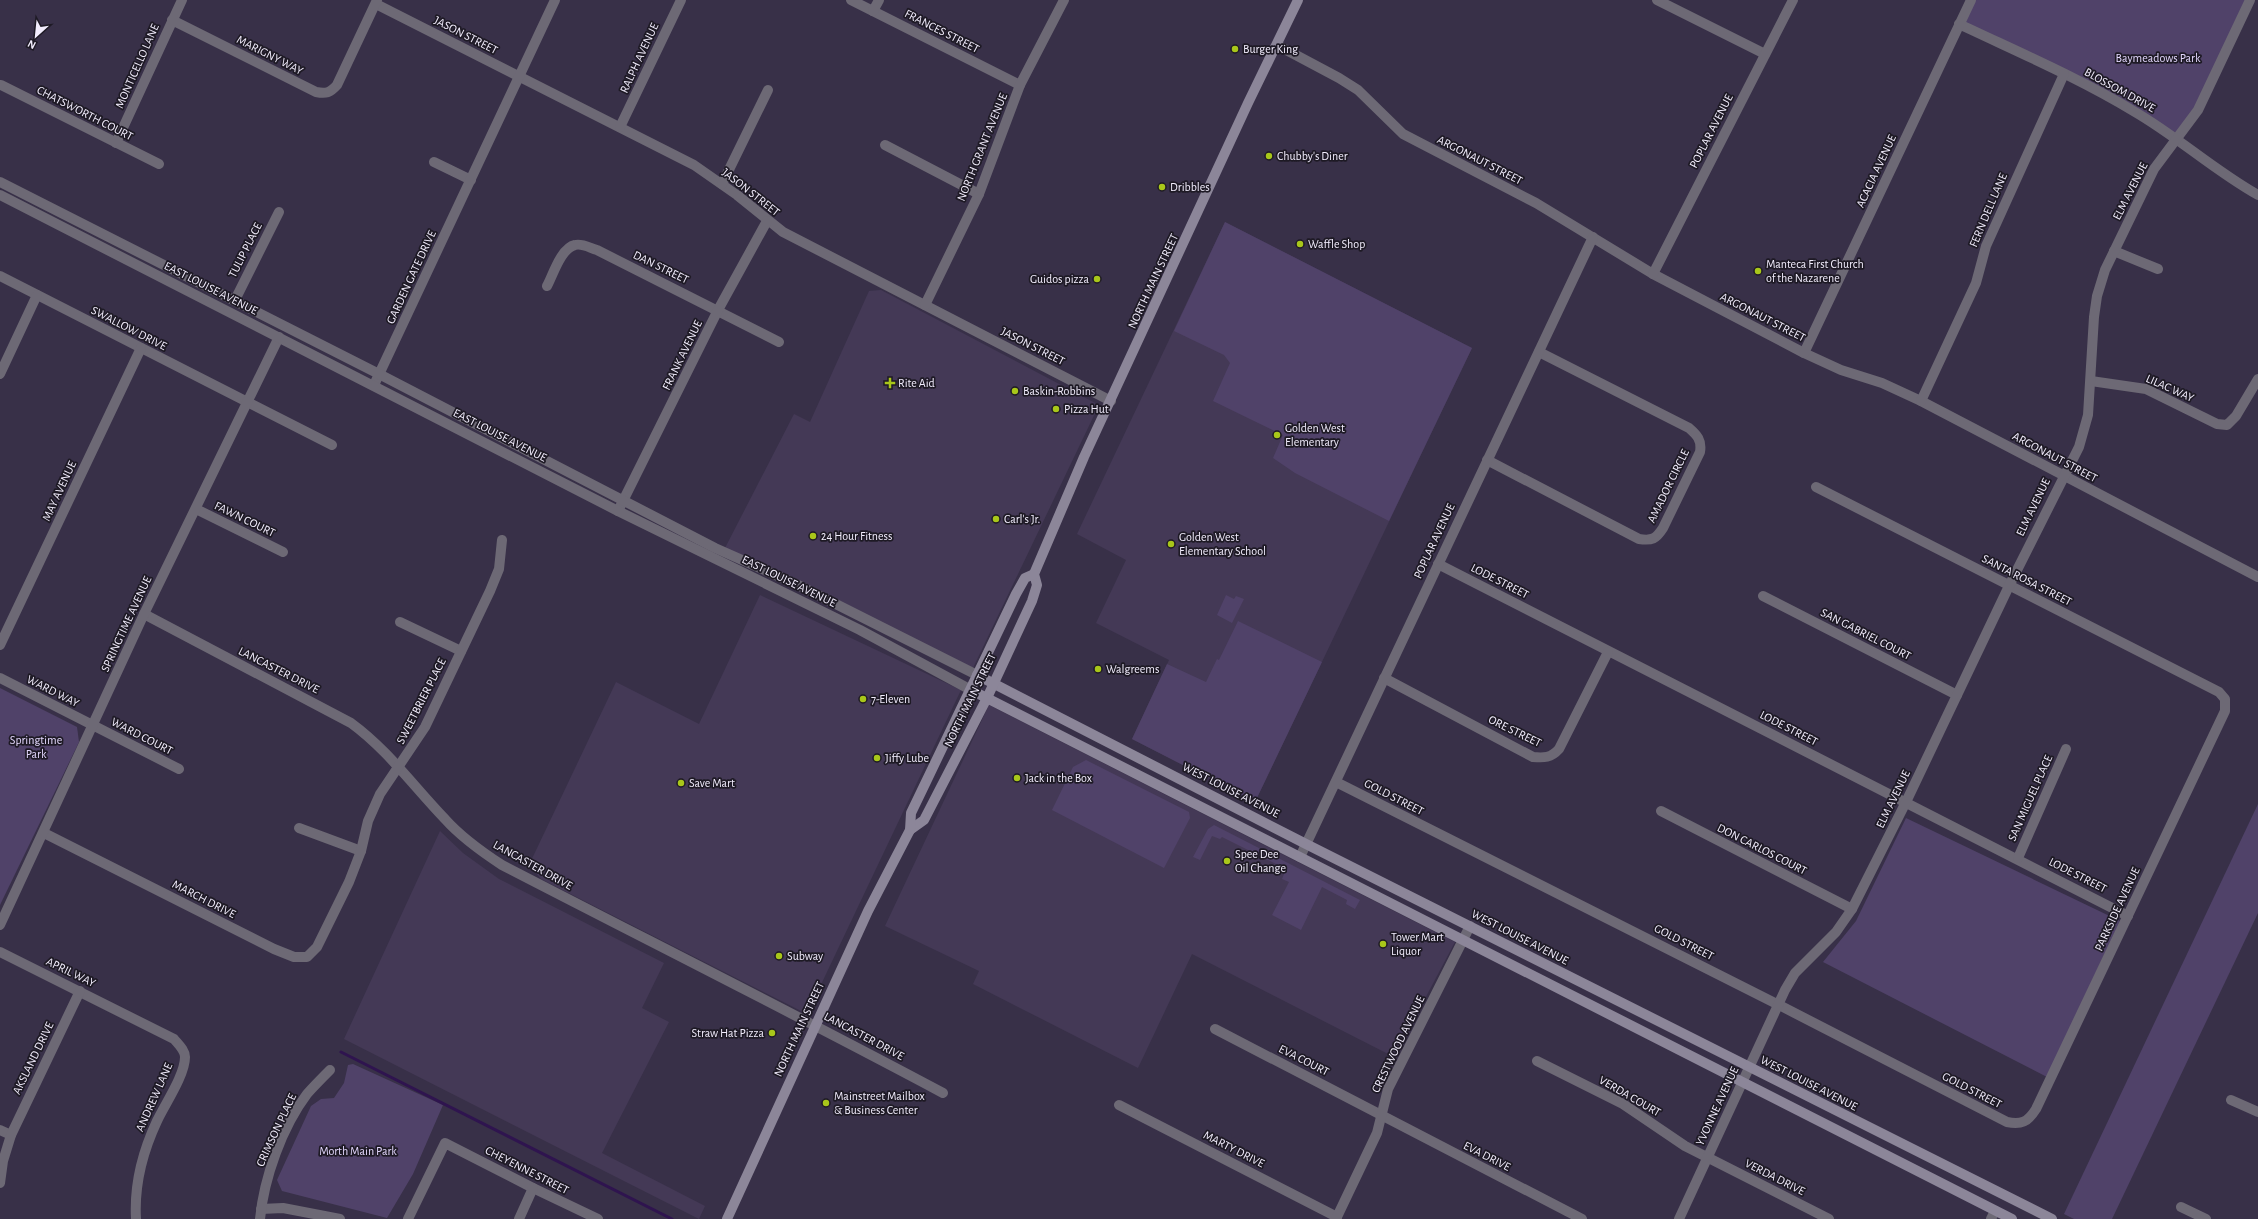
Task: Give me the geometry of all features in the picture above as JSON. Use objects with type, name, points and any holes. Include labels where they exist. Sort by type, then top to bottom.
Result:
[{"type":"main road","name":"NORTH MAIN STREET","points":[[910,830],[924,820],[994,684],[1037,585],[1034,574],[1081,463],[1214,181],[1225,152],[1298,0]]},
{"type":"main road","name":"NORTH MAIN STREET","points":[[727,1219],[868,911],[910,830],[911,813],[1025,578],[1034,574]]},
{"type":"main road","name":"WEST LOUISE AVENUE","points":[[977,675],[1306,844],[2052,1219]]},
{"type":"main road","name":"EAST LOUISE AVENUE","points":[[970,690],[987,698]]},
{"type":"main road","points":[[987,698],[1742,1083],[1993,1215],[2012,1219]]},
{"type":"street","name":"MONTICELLO LANE","points":[[116,143],[182,0]]},
{"type":"street","name":"GARDEN GATE DRIVE","points":[[374,385],[555,0]]},
{"type":"street","name":"RALPH AVENUE","points":[[620,128],[681,0]]},
{"type":"street","name":"FRANCES STREET","points":[[851,0],[1020,85]]},
{"type":"street","points":[[873,11],[879,0]]},
{"type":"street","name":"NORTH GRANT AVENUE","points":[[925,305],[979,194],[1020,85],[1064,0]]},
{"type":"street","points":[[1657,0],[1765,54]]},
{"type":"street","name":"POPLAR AVENUE","points":[[1653,274],[1793,0]]},
{"type":"street","name":"ACACIA AVENUE","points":[[1804,353],[1971,0]]},
{"type":"street","name":"ELM AVENUE","points":[[1779,1004],[1795,973],[1836,932],[1852,909],[1906,802],[2009,586],[2082,438],[2088,415],[2097,296],[2114,251],[2154,169],[2198,110],[2250,0]]},
{"type":"street","name":"MARIGNY WAY","points":[[172,20],[316,92],[325,94],[330,92],[337,85],[376,2]]},
{"type":"street","name":"JASON STREET","points":[[376,2],[694,165],[722,184],[767,221],[783,232],[1111,401]]},
{"type":"street","name":"BLOSSOM DRIVE","points":[[1959,24],[2064,74],[2134,111],[2177,138],[2237,184],[2258,195]]},
{"type":"street","name":"ARGONAUT STREET","points":[[1277,45],[1339,78],[1358,90],[1403,134],[1536,203],[1653,274],[1804,353],[1841,370],[1882,382],[1921,401],[2258,577]]},
{"type":"street","name":"FERN DELL LANE","points":[[1921,401],[1976,283],[1986,246],[2064,74]]},
{"type":"street","name":"CHATSWORTH COURT","points":[[1,85],[158,164]]},
{"type":"street","points":[[722,184],[768,90]]},
{"type":"street","points":[[885,145],[979,194]]},
{"type":"street","points":[[434,162],[471,180]]},
{"type":"street","name":"EAST LOUISE AVENUE","points":[[0,182],[235,300],[715,548],[798,585],[977,675]]},
{"type":"street","name":"EAST LOUISE AVENUE","points":[[0,195],[618,511],[860,630],[970,690]]},
{"type":"street","name":"TULIP PLACE","points":[[235,300],[279,212]]},
{"type":"street","name":"FRANK AVENUE","points":[[618,511],[718,310],[767,221]]},
{"type":"street","name":"POPLAR AVENUE","points":[[1300,857],[1593,238]]},
{"type":"street","name":"DAN STREET","points":[[547,286],[563,256],[570,247],[581,245],[597,250],[779,342]]},
{"type":"street","points":[[2114,251],[2158,269]]},
{"type":"street","name":"SWALLOW DRIVE","points":[[0,276],[332,445]]},
{"type":"street","points":[[0,374],[37,295]]},
{"type":"street","name":"SPRINGTIME AVENUE","points":[[0,925],[94,726],[144,614],[279,337]]},
{"type":"street","name":"MAY AVENUE","points":[[0,646],[141,348]]},
{"type":"street","name":"AMADOR CIRCLE","points":[[1487,460],[1639,539],[1650,541],[1654,539],[1663,528],[1700,452],[1701,445],[1697,435],[1689,428],[1539,352]]},
{"type":"street","name":"LILAC WAY","points":[[2091,381],[2146,389],[2213,422],[2227,425],[2232,422],[2258,379]]},
{"type":"street","name":"SANTA ROSA STREET","points":[[1816,487],[2219,692],[2225,699]]},
{"type":"street","name":"FAWN COURT","points":[[196,509],[283,552]]},
{"type":"street","name":"SWEETBRIER PLACE","points":[[334,913],[349,882],[361,851],[368,821],[380,794],[425,727],[499,569],[502,540]]},
{"type":"street","name":"LODE STREET","points":[[1438,564],[1608,652],[2018,858],[2128,916]]},
{"type":"street","name":"SAN GABRIEL COURT","points":[[1763,596],[1957,695]]},
{"type":"street","name":"LANCASTER DRIVE","points":[[144,614],[338,716],[368,735],[399,767],[446,820],[479,850],[502,865],[748,992],[816,1025],[944,1093]]},
{"type":"street","points":[[400,622],[461,651]]},
{"type":"street","name":"ORE STREET","points":[[1384,678],[1533,757],[1544,758],[1555,754],[1559,749],[1608,652]]},
{"type":"street","name":"WARD WAY","points":[[0,678],[94,726]]},
{"type":"street","name":"PARKSIDE AVENUE","points":[[2020,1124],[2026,1121],[2036,1109],[2225,711],[2225,699]]},
{"type":"street","name":"WARD COURT","points":[[94,726],[179,769]]},
{"type":"street","name":"SAN MIGUEL PLACE","points":[[2018,858],[2066,749]]},
{"type":"street","name":"GOLD STREET","points":[[1336,782],[1779,1004],[2007,1122],[2020,1124]]},
{"type":"street","name":"DON CARLOS COURT","points":[[1661,811],[1852,909]]},
{"type":"street","points":[[299,828],[361,851]]},
{"type":"street","name":"MARCH DRIVE","points":[[44,833],[294,957],[307,956],[317,947],[334,913]]},
{"type":"street","name":"CRESTWOOD AVENUE","points":[[1336,1218],[1377,1133],[1388,1089],[1470,926]]},
{"type":"street","name":"APRIL WAY","points":[[0,952],[129,1016]]},
{"type":"street","name":"AKSLAND DRIVE","points":[[0,1183],[3,1161],[11,1135],[80,991]]},
{"type":"street","name":"YVONNE AVENUE","points":[[1679,1219],[1779,1004]]},
{"type":"street","name":"ANDREW LANE","points":[[129,1016],[174,1039],[183,1050],[185,1057],[181,1074],[156,1122],[140,1167],[135,1198],[136,1219]]},
{"type":"street","name":"EVA COURT","points":[[1215,1029],[1381,1115]]},
{"type":"street","name":"VERDA COURT","points":[[1537,1061],[1623,1104],[1685,1146],[1708,1157]]},
{"type":"street","name":"CRIMSON PLACE","points":[[260,1214],[271,1167],[294,1115],[307,1094],[330,1070]]},
{"type":"street","points":[[2231,1100],[2258,1112]]},
{"type":"street","name":"MARTY DRIVE","points":[[1119,1106],[1336,1218]]},
{"type":"street","name":"EVA DRIVE","points":[[1381,1115],[1582,1219]]},
{"type":"street","points":[[0,1130],[11,1135]]},
{"type":"street","name":"CHEYENNE STREET","points":[[408,1219],[446,1142],[533,1188],[598,1219]]},
{"type":"street","name":"VERDA DRIVE","points":[[1708,1157],[1829,1219]]},
{"type":"street","points":[[519,1219],[533,1188]]},
{"type":"street","points":[[2181,1207],[2206,1219]]},
{"type":"street","points":[[260,1214],[283,1208],[340,1219]]},
{"type":"shaded area","name":"Golden West Elementary","points":[[1225,222],[1472,348],[1255,802],[1132,739],[1169,660],[1096,623],[1126,560],[1077,534]]},
{"type":"shaded area","points":[[881,290],[1099,405],[973,668],[725,548],[794,414],[810,422],[869,291]]},
{"type":"shaded area","points":[[760,595],[961,690],[807,1014],[541,879],[529,865],[616,682],[699,724]]},
{"type":"shaded area","points":[[989,705],[1455,942],[1394,1057],[1192,954],[1138,1068],[973,984],[979,971],[885,926]]},
{"type":"shaded area","points":[[440,831],[463,853],[499,879],[664,963],[642,1008],[669,1022],[602,1153],[705,1206],[699,1219],[344,1039]]},
{"type":"green space","name":"Baymeadows Park","points":[[1971,0],[2250,0],[2198,110],[2177,138],[2134,111],[1959,24]]},
{"type":"green space","points":[[1225,222],[1472,348],[1389,521],[1295,473],[1273,458],[1283,435],[1213,401],[1230,363],[1224,355],[1174,331]]},
{"type":"green space","points":[[1226,595],[1234,599],[1236,596],[1244,599],[1232,623],[1217,615]]},
{"type":"green space","points":[[1238,621],[1322,662],[1255,802],[1132,739],[1167,664],[1206,682],[1217,659],[1219,660]]},
{"type":"green space","name":"Springtime Park","points":[[0,688],[77,727],[79,742],[0,905]]},
{"type":"green space","points":[[1086,760],[1189,812],[1190,818],[1164,868],[1052,810],[1073,767]]},
{"type":"green space","points":[[2258,804],[2258,913],[2112,1219],[2074,1219],[2064,1214]]},
{"type":"green space","points":[[1906,818],[2120,921],[2047,1077],[1823,962],[1856,921]]},
{"type":"green space","points":[[1214,825],[1360,900],[1355,909],[1346,904],[1347,900],[1322,887],[1301,930],[1272,915],[1289,882],[1282,879],[1286,869],[1222,837],[1220,839],[1212,836],[1200,860],[1193,857],[1208,829]]},
{"type":"green space","name":"Morth Main Park","points":[[353,1064],[443,1105],[413,1174],[387,1218],[282,1191],[277,1180],[311,1106],[321,1099],[334,1098],[344,1083],[348,1065]]},
{"type":"waterway","points":[[341,1052],[672,1219]]},
{"type":"place","name":"Burger King","points":[[1235,49]]},
{"type":"place","name":"Chubby's Diner","points":[[1269,156]]},
{"type":"place","name":"Dribbles","points":[[1162,187]]},
{"type":"place","name":"Waffle Shop","points":[[1300,244]]},
{"type":"place","name":"Manteca First Church of the Nazarene","points":[[1758,271]]},
{"type":"place","name":"Guidos pizza","points":[[1097,279]]},
{"type":"place","name":"Rite Aid","points":[[890,383]]},
{"type":"place","name":"Baskin-Robbins","points":[[1015,391]]},
{"type":"place","name":"Pizza Hut","points":[[1056,409]]},
{"type":"place","name":"Golden West Elementary","points":[[1277,435]]},
{"type":"place","name":"Carl's Jr.","points":[[996,519]]},
{"type":"place","name":"24 Hour Fitness","points":[[813,536]]},
{"type":"place","name":"Golden West Elementary School","points":[[1171,544]]},
{"type":"place","name":"Walgreems","points":[[1098,669]]},
{"type":"place","name":"7-Eleven","points":[[863,699]]},
{"type":"place","name":"Jiffy Lube","points":[[877,758]]},
{"type":"place","name":"Jack in the Box","points":[[1017,778]]},
{"type":"place","name":"Save Mart","points":[[681,783]]},
{"type":"place","name":"Spee Dee Oil Change","points":[[1227,861]]},
{"type":"place","name":"Tower Mart Liquor","points":[[1383,944]]},
{"type":"place","name":"Subway","points":[[779,956]]},
{"type":"place","name":"Straw Hat Pizza","points":[[772,1033]]},
{"type":"place","name":"Mainstreet Mailbox & Business Center","points":[[826,1103]]}]
